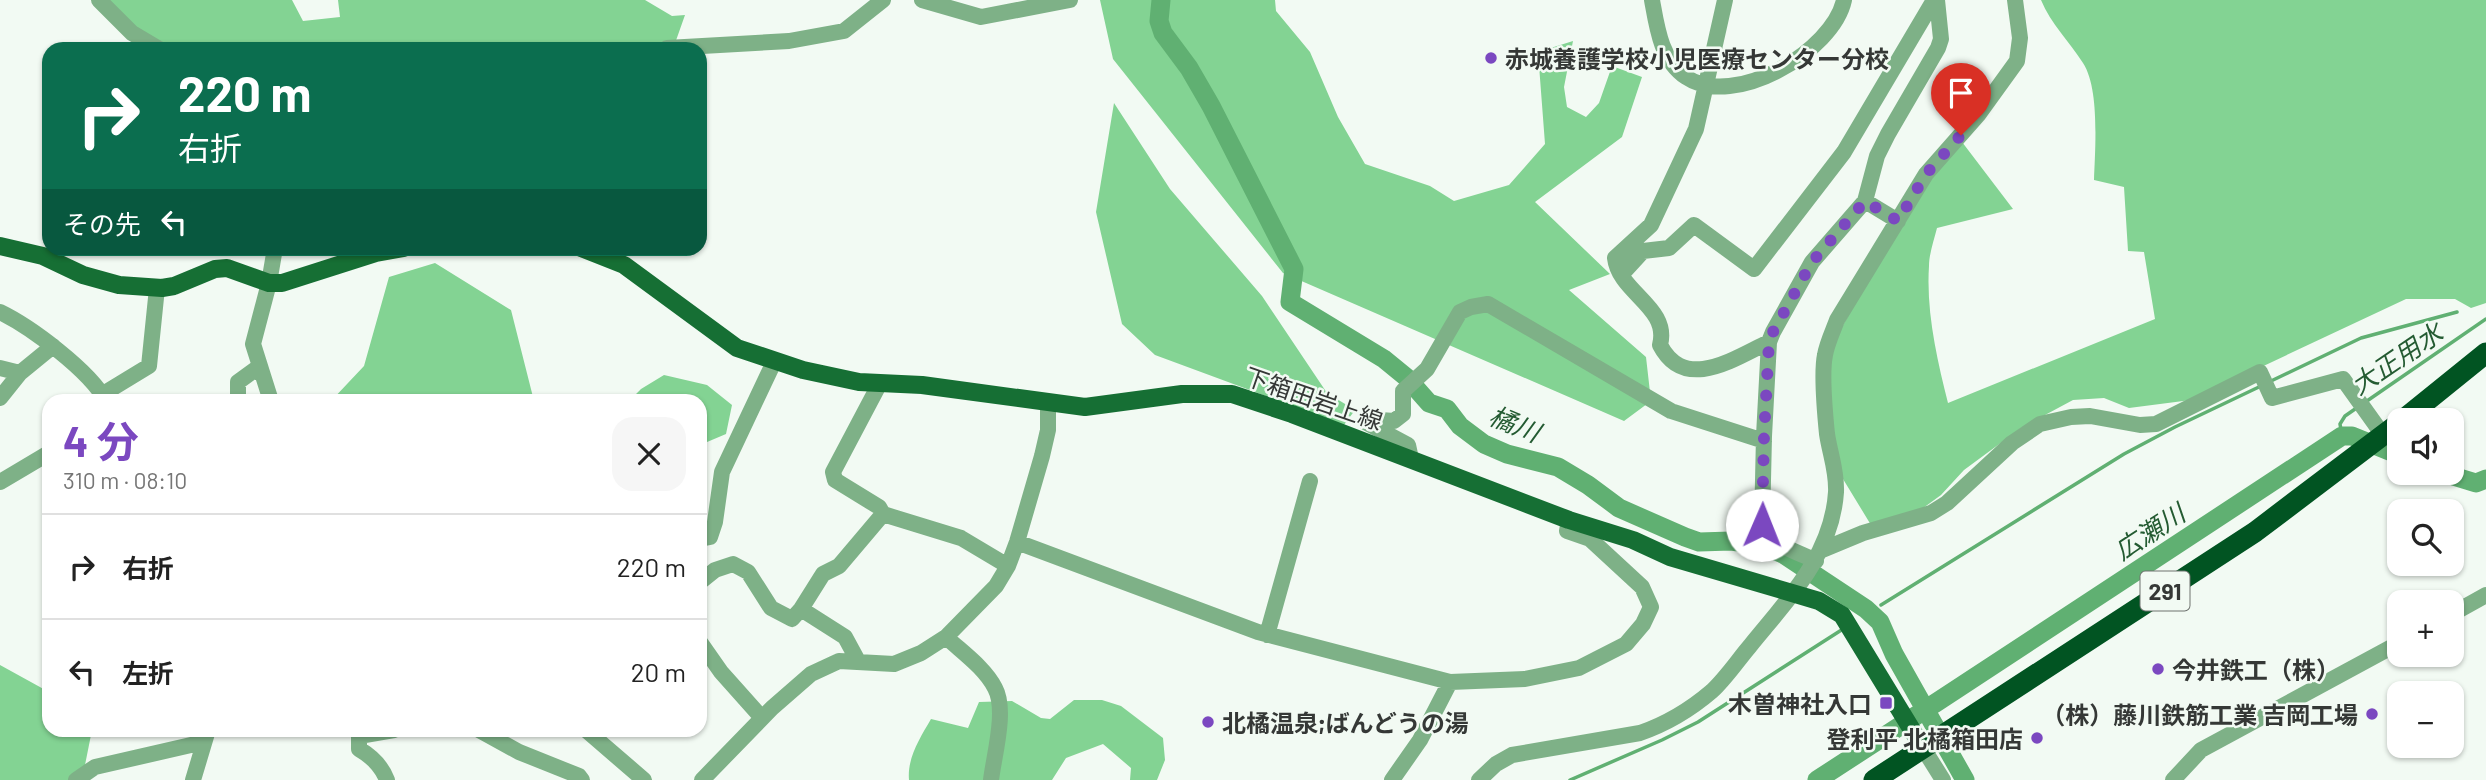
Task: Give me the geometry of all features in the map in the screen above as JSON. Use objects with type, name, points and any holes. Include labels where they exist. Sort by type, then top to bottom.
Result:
[{"type":"highway","name":"291","points":[[1874,780],[1923,740],[1960,726],[2255,532],[2486,353]]},
{"type":"main road","points":[[0,246],[42,256]]},
{"type":"main road","points":[[43,256],[105,283],[157,288],[174,286],[215,269],[227,268],[269,282],[282,283],[367,256]]},
{"type":"main road","name":"下箱田岩上線","points":[[601,256],[624,265],[737,348],[803,370],[859,382],[922,385],[1086,407],[1182,394],[1232,394],[1411,458],[1569,520],[1633,540],[1670,557],[1799,586],[1842,615],[1900,711],[1923,740]]},
{"type":"street","points":[[99,0],[132,33],[147,42]]},
{"type":"street","points":[[707,46],[789,41],[844,31],[867,6],[883,0]]},
{"type":"street","points":[[922,0],[981,17],[1070,0]]},
{"type":"street","points":[[1652,0],[1665,53],[1686,78],[1723,88],[1753,83],[1778,70],[1816,44],[1842,11],[1844,0]]},
{"type":"street","points":[[1725,0],[1696,129],[1661,208],[1651,225],[1615,258],[1616,268],[1657,314],[1663,336],[1660,345],[1682,369],[1699,371],[1714,368],[1769,342]]},
{"type":"street","points":[[1621,275],[1643,251],[1669,248],[1694,225],[1754,269],[1844,152],[1935,0]]},
{"type":"street","points":[[1817,558],[1773,540],[1762,525],[1763,441],[1769,342],[1812,262],[1865,201],[1877,156],[1938,48],[1941,39],[1935,0]]},
{"type":"street","points":[[1479,780],[1496,764],[1512,755],[1640,733],[1679,715],[1713,690],[1799,586],[1817,558],[1836,496],[1837,477],[1827,435],[1824,357],[1838,320],[1926,174],[1978,115],[2017,61],[2020,38],[2015,0]]},
{"type":"street","points":[[1865,201],[1898,221]]},
{"type":"street","points":[[269,394],[253,344],[274,256]]},
{"type":"street","points":[[108,394],[149,366],[157,288]]},
{"type":"street","points":[[1411,458],[1408,445],[1365,422],[1367,419],[1394,421],[1403,414],[1403,391],[1427,369],[1460,312],[1488,304],[1671,411],[1763,441]]},
{"type":"street","points":[[0,312],[53,346],[101,394]]},
{"type":"street","points":[[0,398],[20,373],[53,346]]},
{"type":"street","points":[[707,538],[710,537],[715,523],[722,472],[774,364]]},
{"type":"street","points":[[238,394],[238,382],[260,366]]},
{"type":"street","points":[[0,368],[20,373]]},
{"type":"street","points":[[1817,558],[1863,533],[1931,513],[1947,503],[2012,443],[2040,424],[2071,416],[2111,418],[2140,425],[2156,424],[2260,372],[2272,398],[2343,379],[2386,433]]},
{"type":"street","points":[[880,383],[833,472],[835,480],[879,507],[883,514],[961,538],[1009,566]]},
{"type":"street","points":[[702,780],[762,718],[811,674],[839,661],[894,664],[921,653],[946,637],[996,586],[1009,566],[1042,456],[1048,430],[1048,402]]},
{"type":"street","points":[[0,482],[42,457]]},
{"type":"street","points":[[1267,635],[1310,481]]},
{"type":"street","points":[[707,576],[715,570],[733,564],[748,572],[771,608],[792,619],[823,574],[839,566],[883,514]]},
{"type":"street","points":[[1017,542],[1267,635],[1450,682],[1525,679],[1579,668],[1626,644],[1643,624],[1651,607],[1642,587],[1590,539],[1567,531],[1569,520]]},
{"type":"street","points":[[2464,607],[2486,595]]},
{"type":"street","points":[[801,609],[845,637],[858,661]]},
{"type":"street","points":[[946,637],[986,675],[996,690],[1001,708],[991,780]]},
{"type":"street","points":[[2173,780],[2201,750],[2387,649]]},
{"type":"street","points":[[707,652],[762,718]]},
{"type":"street","points":[[1392,780],[1420,740],[1450,682]]},
{"type":"street","points":[[76,780],[95,767],[202,737]]},
{"type":"street","points":[[193,780],[206,737]]},
{"type":"street","points":[[359,737],[359,749],[368,754],[384,772],[387,780]]},
{"type":"street","points":[[492,737],[519,752],[579,776],[582,780]]},
{"type":"street","points":[[594,737],[644,780]]},
{"type":"street","points":[[1923,740],[1943,780]]},
{"type":"green space","points":[[107,0],[292,0],[303,21],[340,17],[338,0],[645,0],[672,16],[685,15],[675,42],[162,42],[140,32]]},
{"type":"green space","points":[[1100,0],[1275,0],[1276,11],[1310,52],[1338,117],[1365,164],[1430,186],[1454,201],[1509,185],[1545,144],[1538,52],[1573,41],[1564,87],[1567,107],[1586,117],[1599,103],[1612,66],[1642,77],[1622,137],[1535,202],[1610,274],[1569,290],[1646,357],[1651,401],[1624,421],[1283,273],[1113,59]]},
{"type":"green space","points":[[2041,0],[2486,0],[2486,303],[2471,308],[2455,299],[2406,299],[2191,400],[2129,408],[2104,398],[2073,400],[2021,428],[1964,470],[1941,495],[1915,514],[1871,525],[1843,479],[1832,432],[1828,377],[1834,341],[1901,222],[1959,138],[2013,209],[1937,228],[1929,261],[1929,301],[1936,352],[1948,403],[2155,319],[2144,252],[2128,251],[2124,187],[2094,180],[2095,120],[2088,74]]},
{"type":"green space","points":[[1114,103],[1170,189],[1262,296],[1327,393],[1355,410],[1344,425],[1155,355],[1122,324],[1096,212]]},
{"type":"green space","points":[[435,263],[511,310],[532,394],[338,394],[364,366],[389,277]]},
{"type":"green space","points":[[664,375],[707,385],[732,405],[726,434],[707,442],[707,394],[636,394]]},
{"type":"green space","points":[[0,665],[42,688],[42,737],[91,737],[82,780],[0,780]]},
{"type":"green space","points":[[1074,700],[1102,700],[1121,706],[1163,738],[1165,760],[1157,780],[1130,780],[1131,768],[1103,744],[1066,758],[1052,780],[909,780],[912,756],[931,719],[968,728],[979,702],[1012,701],[1041,718],[1050,719]]},
{"type":"waterway","name":"橘川","points":[[1161,0],[1159,21],[1163,33],[1189,68],[1211,106],[1294,269],[1290,302],[1384,359],[1406,377],[1429,403],[1447,409],[1460,426],[1484,444],[1507,454],[1558,467],[1619,508],[1685,537],[1699,542],[1731,541],[1761,545],[1783,554],[1866,609],[1880,622],[1894,654],[1965,780]]},
{"type":"waterway","points":[[2271,381],[2361,338],[2457,312]]},
{"type":"waterway","name":"大正用水","points":[[2364,403],[2486,319]]},
{"type":"waterway","points":[[1881,605],[2124,454],[2261,386]]},
{"type":"waterway","name":"大正用水","points":[[2342,436],[2340,424],[2345,416],[2358,407]]},
{"type":"waterway","name":"広瀬川","points":[[1934,704],[2342,436],[2352,436],[2387,450]]},
{"type":"waterway","name":"広瀬川","points":[[2464,479],[2476,483],[2486,479]]},
{"type":"waterway","points":[[1570,780],[1698,722],[1843,629]]},
{"type":"waterway","name":"広瀬川","points":[[1817,780],[1917,715]]},
{"type":"place","name":"赤城養護学校小児医療センター分校","points":[[1491,58]]},
{"type":"place","name":"今井鉄工（株）","points":[[2158,669]]},
{"type":"place","name":"木曽神社入口","points":[[1886,703]]},
{"type":"place","name":"（株）藤川鉄筋工業 吉岡工場","points":[[2372,714]]},
{"type":"place","name":"北橘温泉;ばんどうの湯","points":[[1208,722]]},
{"type":"place","name":"登利平 北橘箱田店","points":[[2037,738]]},
{"type":"route","points":[[1762,525],[1769,342],[1773,332],[1812,262],[1865,201],[1898,221],[1926,174],[1961,135]]}]
